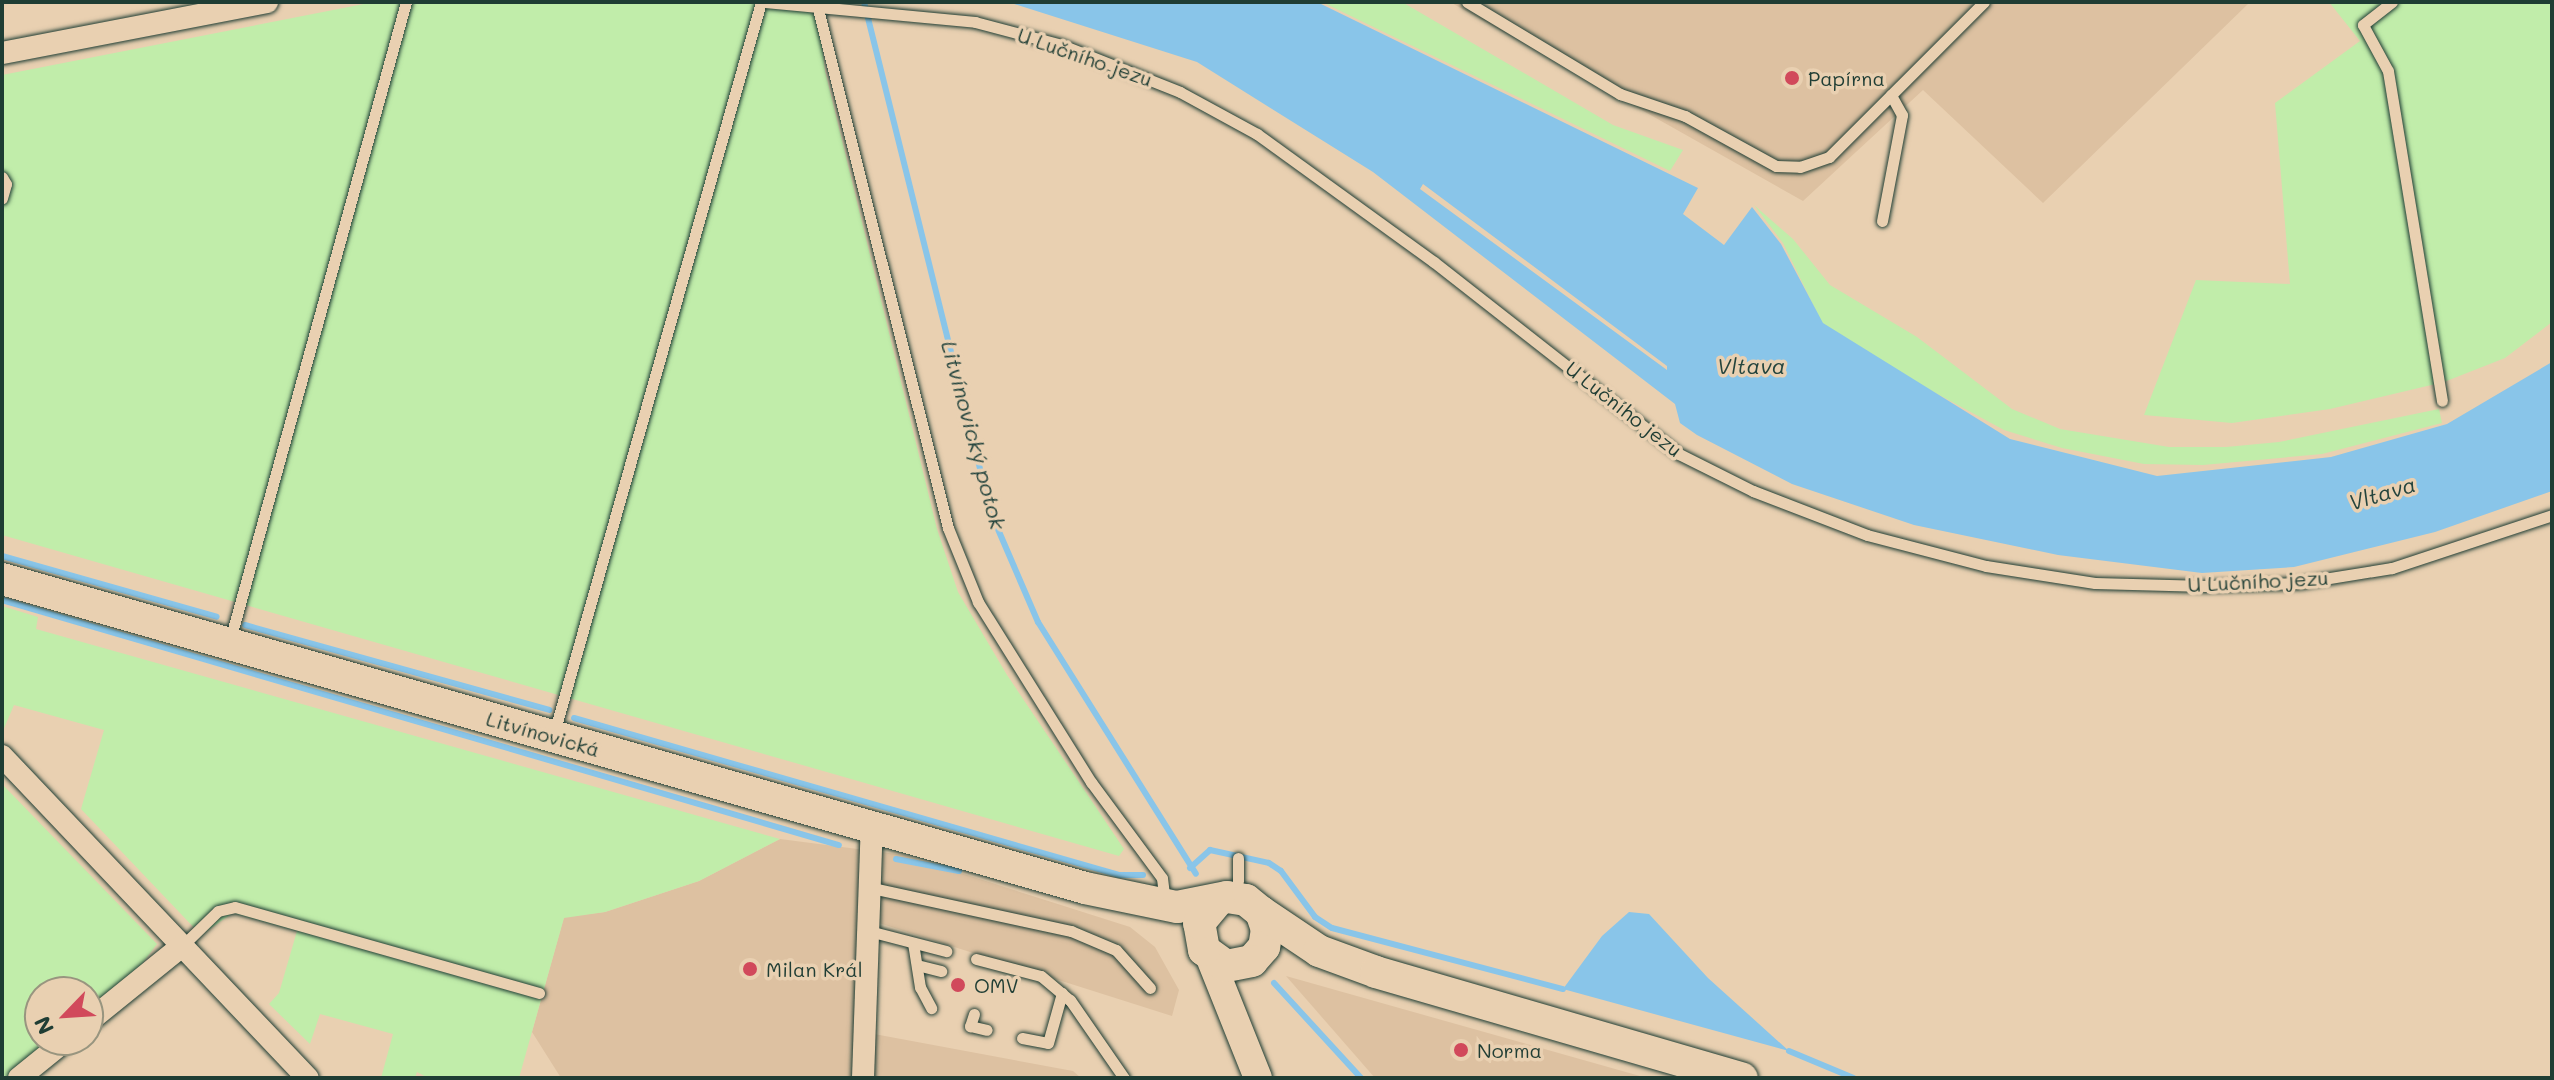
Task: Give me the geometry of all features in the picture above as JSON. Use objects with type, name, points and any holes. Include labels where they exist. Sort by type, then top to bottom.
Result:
[{"type":"main road","name":"Litvínovická","points":[[2,579],[1085,888],[1162,905],[1232,880]]},
{"type":"main road","points":[[1232,880],[1246,900],[1319,951],[1376,972],[1742,1078]]},
{"type":"main road","points":[[1205,950],[1203,914],[1232,880]]},
{"type":"main road","points":[[1085,888],[1164,894],[1232,880],[1259,888],[1309,930],[1376,972]]},
{"type":"main road","name":"Litvínovická","points":[[1085,888],[1205,950],[1226,966],[1255,958],[1376,972]]},
{"type":"main road","points":[[1255,958],[1267,938],[1261,912]]},
{"type":"street","points":[[2,53],[267,2]]},
{"type":"street","points":[[2,756],[308,1078]]},
{"type":"street","points":[[863,1078],[872,826]]},
{"type":"street","points":[[104,1009],[182,946]]},
{"type":"street","points":[[1205,950],[1237,1019],[1258,1078]]},
{"type":"street","points":[[1237,1019],[1240,983],[1255,958]]},
{"type":"street","points":[[19,1078],[46,1056]]},
{"type":"lane","points":[[229,644],[406,2]]},
{"type":"lane","points":[[553,737],[763,2]]},
{"type":"lane","name":"U Lučního jezu","points":[[763,2],[818,9],[896,12],[975,22],[1062,45],[1219,112],[1434,262],[1679,454],[1753,491],[1867,535],[1986,566],[2079,580],[2206,586],[2299,583],[2392,568],[2552,515]]},
{"type":"lane","points":[[1467,2],[1620,94],[1685,116],[1776,166],[1800,167],[1829,157],[1984,2]]},
{"type":"lane","points":[[2392,2],[2363,25],[2388,71],[2442,401]]},
{"type":"lane","points":[[818,9],[948,528],[978,602],[1091,782],[1162,878],[1164,894]]},
{"type":"lane","points":[[1882,221],[1902,115],[1891,95]]},
{"type":"lane","points":[[2,177],[2,198]]},
{"type":"lane","points":[[872,888],[1071,931],[1116,950],[1150,988]]},
{"type":"lane","points":[[182,946],[218,911],[235,907],[539,993]]},
{"type":"lane","points":[[869,931],[946,951]]},
{"type":"lane","points":[[913,943],[920,987],[931,1008]]},
{"type":"lane","points":[[984,976],[982,961],[1041,976],[1062,993],[1124,1078]]},
{"type":"lane","points":[[917,965],[941,971]]},
{"type":"lane","points":[[920,987],[935,991]]},
{"type":"lane","points":[[1022,1038],[1048,1043],[1062,993]]},
{"type":"lane","points":[[969,1016],[970,1026],[987,1030]]},
{"type":"shaded area","points":[[1450,2],[2249,3],[2043,203],[1923,90],[1803,201]]},
{"type":"shaded area","points":[[780,839],[904,855],[1130,927],[1155,947],[1179,990],[1172,1016],[860,917],[858,1031],[1073,1071],[1081,1078],[561,1078],[532,1032],[564,917],[605,912],[699,881]]},
{"type":"shaded area","points":[[1286,976],[1647,1078],[1375,1078]]},
{"type":"green space","points":[[374,2],[765,2],[818,9],[825,71],[937,529],[958,592],[1007,675],[1124,849],[1119,856],[2,535],[2,75]]},
{"type":"green space","points":[[1322,2],[1402,2],[1613,125],[1683,150],[1670,171]]},
{"type":"green space","points":[[2329,2],[2552,2],[2552,322],[2505,358],[2444,382],[2330,409],[2232,423],[2144,415],[2196,280],[2290,284],[2275,103],[2360,41]]},
{"type":"green space","points":[[1754,205],[1793,239],[1830,285],[1917,337],[2012,409],[2060,429],[2169,447],[2226,447],[2279,442],[2439,409],[2442,423],[2322,454],[2203,465],[2144,464],[2062,448],[2004,430],[1880,363],[1823,325],[1783,243]]},
{"type":"green space","points":[[2,606],[38,617],[36,629],[780,839],[699,881],[605,912],[564,918],[519,1078],[428,1078],[417,1072],[415,1078],[381,1078],[393,1034],[320,1014],[310,1044],[269,1004],[279,993],[297,931],[233,913],[201,935],[81,809],[104,730],[14,705],[2,733]]},
{"type":"green space","points":[[2,784],[157,944],[136,972],[104,999],[104,976],[24,976],[24,1056],[34,1056],[7,1078],[2,1078]]},
{"type":"water","name":"Vltava","points":[[1008,2],[1317,2],[1698,188],[1683,214],[1724,245],[1752,207],[1781,244],[1823,323],[2010,439],[2157,476],[2331,457],[2447,424],[2552,362],[2552,491],[2435,532],[2294,567],[2202,573],[2058,555],[1914,525],[1792,484],[1697,435],[1680,423],[1675,404],[1373,172],[1197,62]],"holes":[[[1423,184],[1667,366],[1667,370],[1420,189]]]},
{"type":"water","points":[[1629,912],[1649,914],[1708,978],[1789,1051],[1563,989],[1602,936]]},
{"type":"waterway","name":"Litvínovický potok","points":[[864,2],[991,513],[1038,622],[1196,874]]},
{"type":"waterway","points":[[2,556],[217,617]]},
{"type":"waterway","points":[[2,600],[839,845]]},
{"type":"waterway","points":[[245,625],[549,710]]},
{"type":"waterway","points":[[574,718],[1119,875],[1143,875]]},
{"type":"waterway","points":[[1190,868],[1210,850],[1269,863],[1281,871],[1315,917],[1332,928],[1563,989]]},
{"type":"waterway","points":[[896,859],[959,871],[961,865]]},
{"type":"waterway","name":"Litvínovický potok","points":[[1274,983],[1361,1078]]},
{"type":"waterway","points":[[1789,1051],[1854,1078]]},
{"type":"place","name":"Papírna","points":[[1792,78]]},
{"type":"place","name":"Milan Král","points":[[750,969]]},
{"type":"place","name":"OMV","points":[[958,985]]},
{"type":"place","name":"Norma","points":[[1461,1050]]}]
